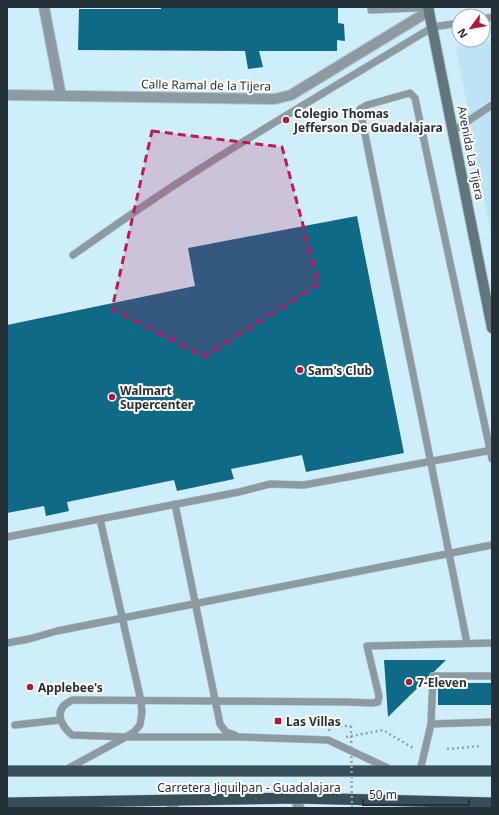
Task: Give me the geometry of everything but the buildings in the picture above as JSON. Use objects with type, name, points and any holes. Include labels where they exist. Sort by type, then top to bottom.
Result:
[{"type":"highway","name":"Carretera Jiquilpan - Guadalajara","points":[[7,771],[492,771]]},
{"type":"highway","name":"Carretera Jiquilpan - Guadalajara","points":[[7,803],[181,800],[439,805],[492,803]]},
{"type":"main road","name":"Avenida La Tijera","points":[[428,8],[492,328]]},
{"type":"street","points":[[44,7],[61,96]]},
{"type":"street","name":"Calle Ramal de la Tijera","points":[[7,95],[275,99],[291,95],[428,8]]},
{"type":"lane","points":[[372,10],[428,8]]},
{"type":"lane","points":[[73,255],[134,212],[240,144],[433,27],[451,24]]},
{"type":"lane","points":[[467,643],[360,109],[367,105],[410,93],[414,98],[492,459]]},
{"type":"lane","points":[[453,131],[492,105]]},
{"type":"lane","points":[[7,537],[240,492],[270,484],[304,485],[491,450]]},
{"type":"lane","points":[[175,504],[220,724],[226,732],[241,737]]},
{"type":"lane","points":[[63,771],[134,732],[140,725],[142,712],[123,618],[100,519]]},
{"type":"lane","points":[[7,643],[30,639],[57,631],[492,545]]},
{"type":"lane","points":[[395,771],[328,740],[241,737],[126,737],[72,735],[66,731],[60,720],[60,716],[62,708],[66,703],[73,700],[378,702],[379,696],[367,646],[492,643]]},
{"type":"lane","points":[[420,771],[431,724],[433,676],[492,676]]},
{"type":"lane","points":[[15,725],[60,720]]},
{"type":"lane","points":[[431,724],[492,722]]},
{"type":"lane","points":[[170,808],[181,800]]},
{"type":"lane","points":[[125,808],[134,801]]},
{"type":"path","points":[[352,808],[351,726],[330,726],[328,740],[383,730],[413,748]]},
{"type":"path","points":[[446,749],[482,746]]},
{"type":"highlighted area","points":[[152,131],[282,147],[319,284],[204,357],[112,309]]},
{"type":"shaded area","points":[[491,41],[492,241],[456,48],[491,48]]},
{"type":"place","name":"Colegio Thomas Jefferson De Guadalajara","points":[[286,120]]},
{"type":"place","name":"Sam's Club","points":[[300,370]]},
{"type":"place","name":"Walmart Supercenter","points":[[112,397]]},
{"type":"place","name":"7-Eleven","points":[[409,682]]},
{"type":"place","name":"Applebee's","points":[[30,687]]},
{"type":"place","name":"Las Villas","points":[[278,721]]}]
